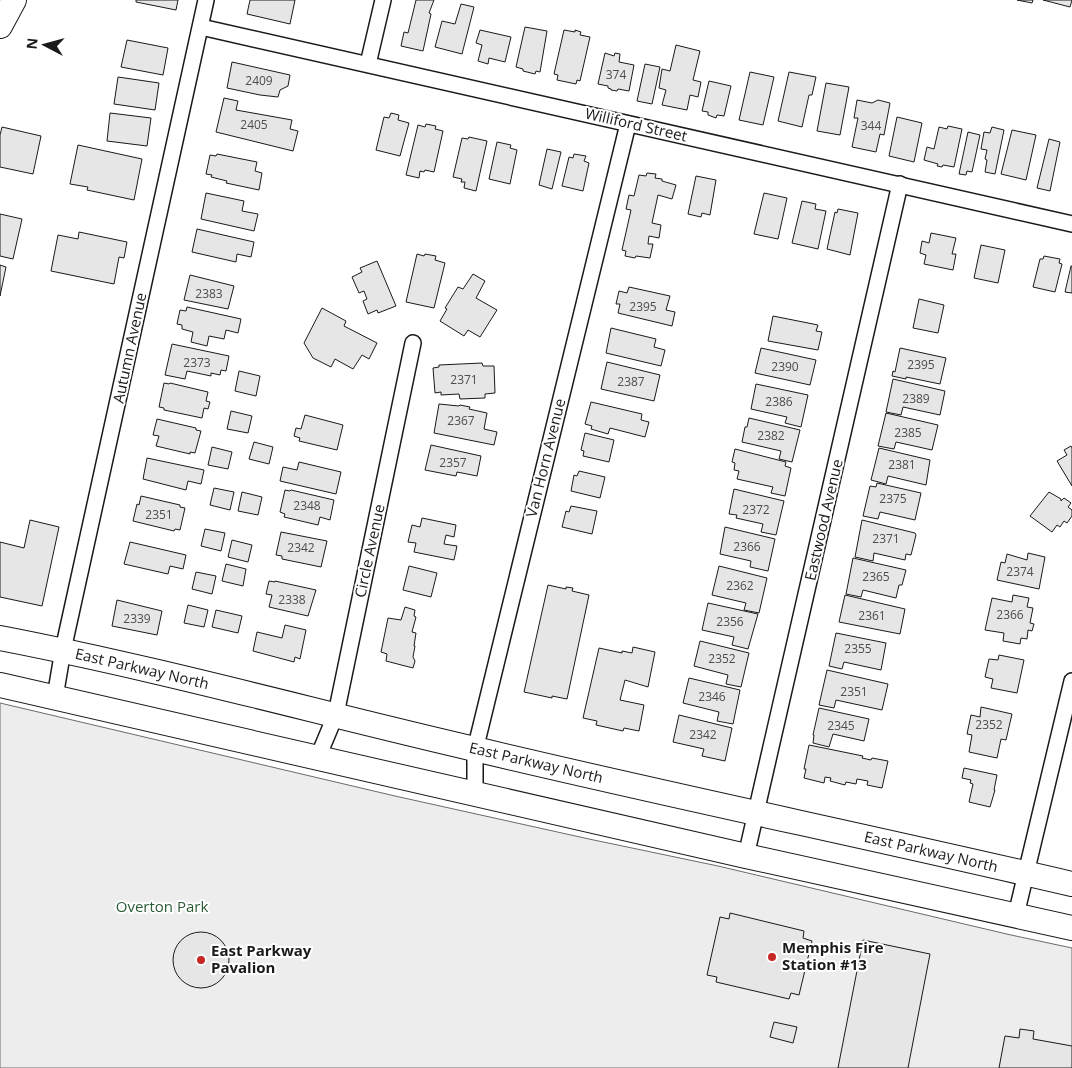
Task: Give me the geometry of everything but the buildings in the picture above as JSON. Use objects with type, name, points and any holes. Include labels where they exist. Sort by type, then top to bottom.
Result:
[{"type":"main road","points":[[0,26],[14,0]]},
{"type":"main road","name":"East Parkway North","points":[[0,638],[63,650],[336,714],[475,750],[1072,884]]},
{"type":"main road","points":[[0,684],[746,856],[1072,928]]},
{"type":"street","name":"Autumn Avenue","points":[[55,697],[63,650],[206,0]]},
{"type":"street","points":[[368,64],[383,0]]},
{"type":"street","name":"Williford Street","points":[[200,26],[1072,224]]},
{"type":"street","name":"Van Horn Avenue","points":[[475,793],[475,750],[628,124]]},
{"type":"street","name":"Eastwood Avenue","points":[[746,856],[900,184]]},
{"type":"street","name":"Circle Avenue","points":[[318,757],[336,714],[413,343]]},
{"type":"street","points":[[1016,915],[1072,681]]},
{"type":"shaded area","name":"Overton Park","points":[[0,703],[395,796],[718,866],[1072,948],[1072,1068],[0,1068]]},
{"type":"place","name":"Memphis Fire Station #13","points":[[772,957]]},
{"type":"place","name":"East Parkway Pavalion","points":[[201,960]]}]
